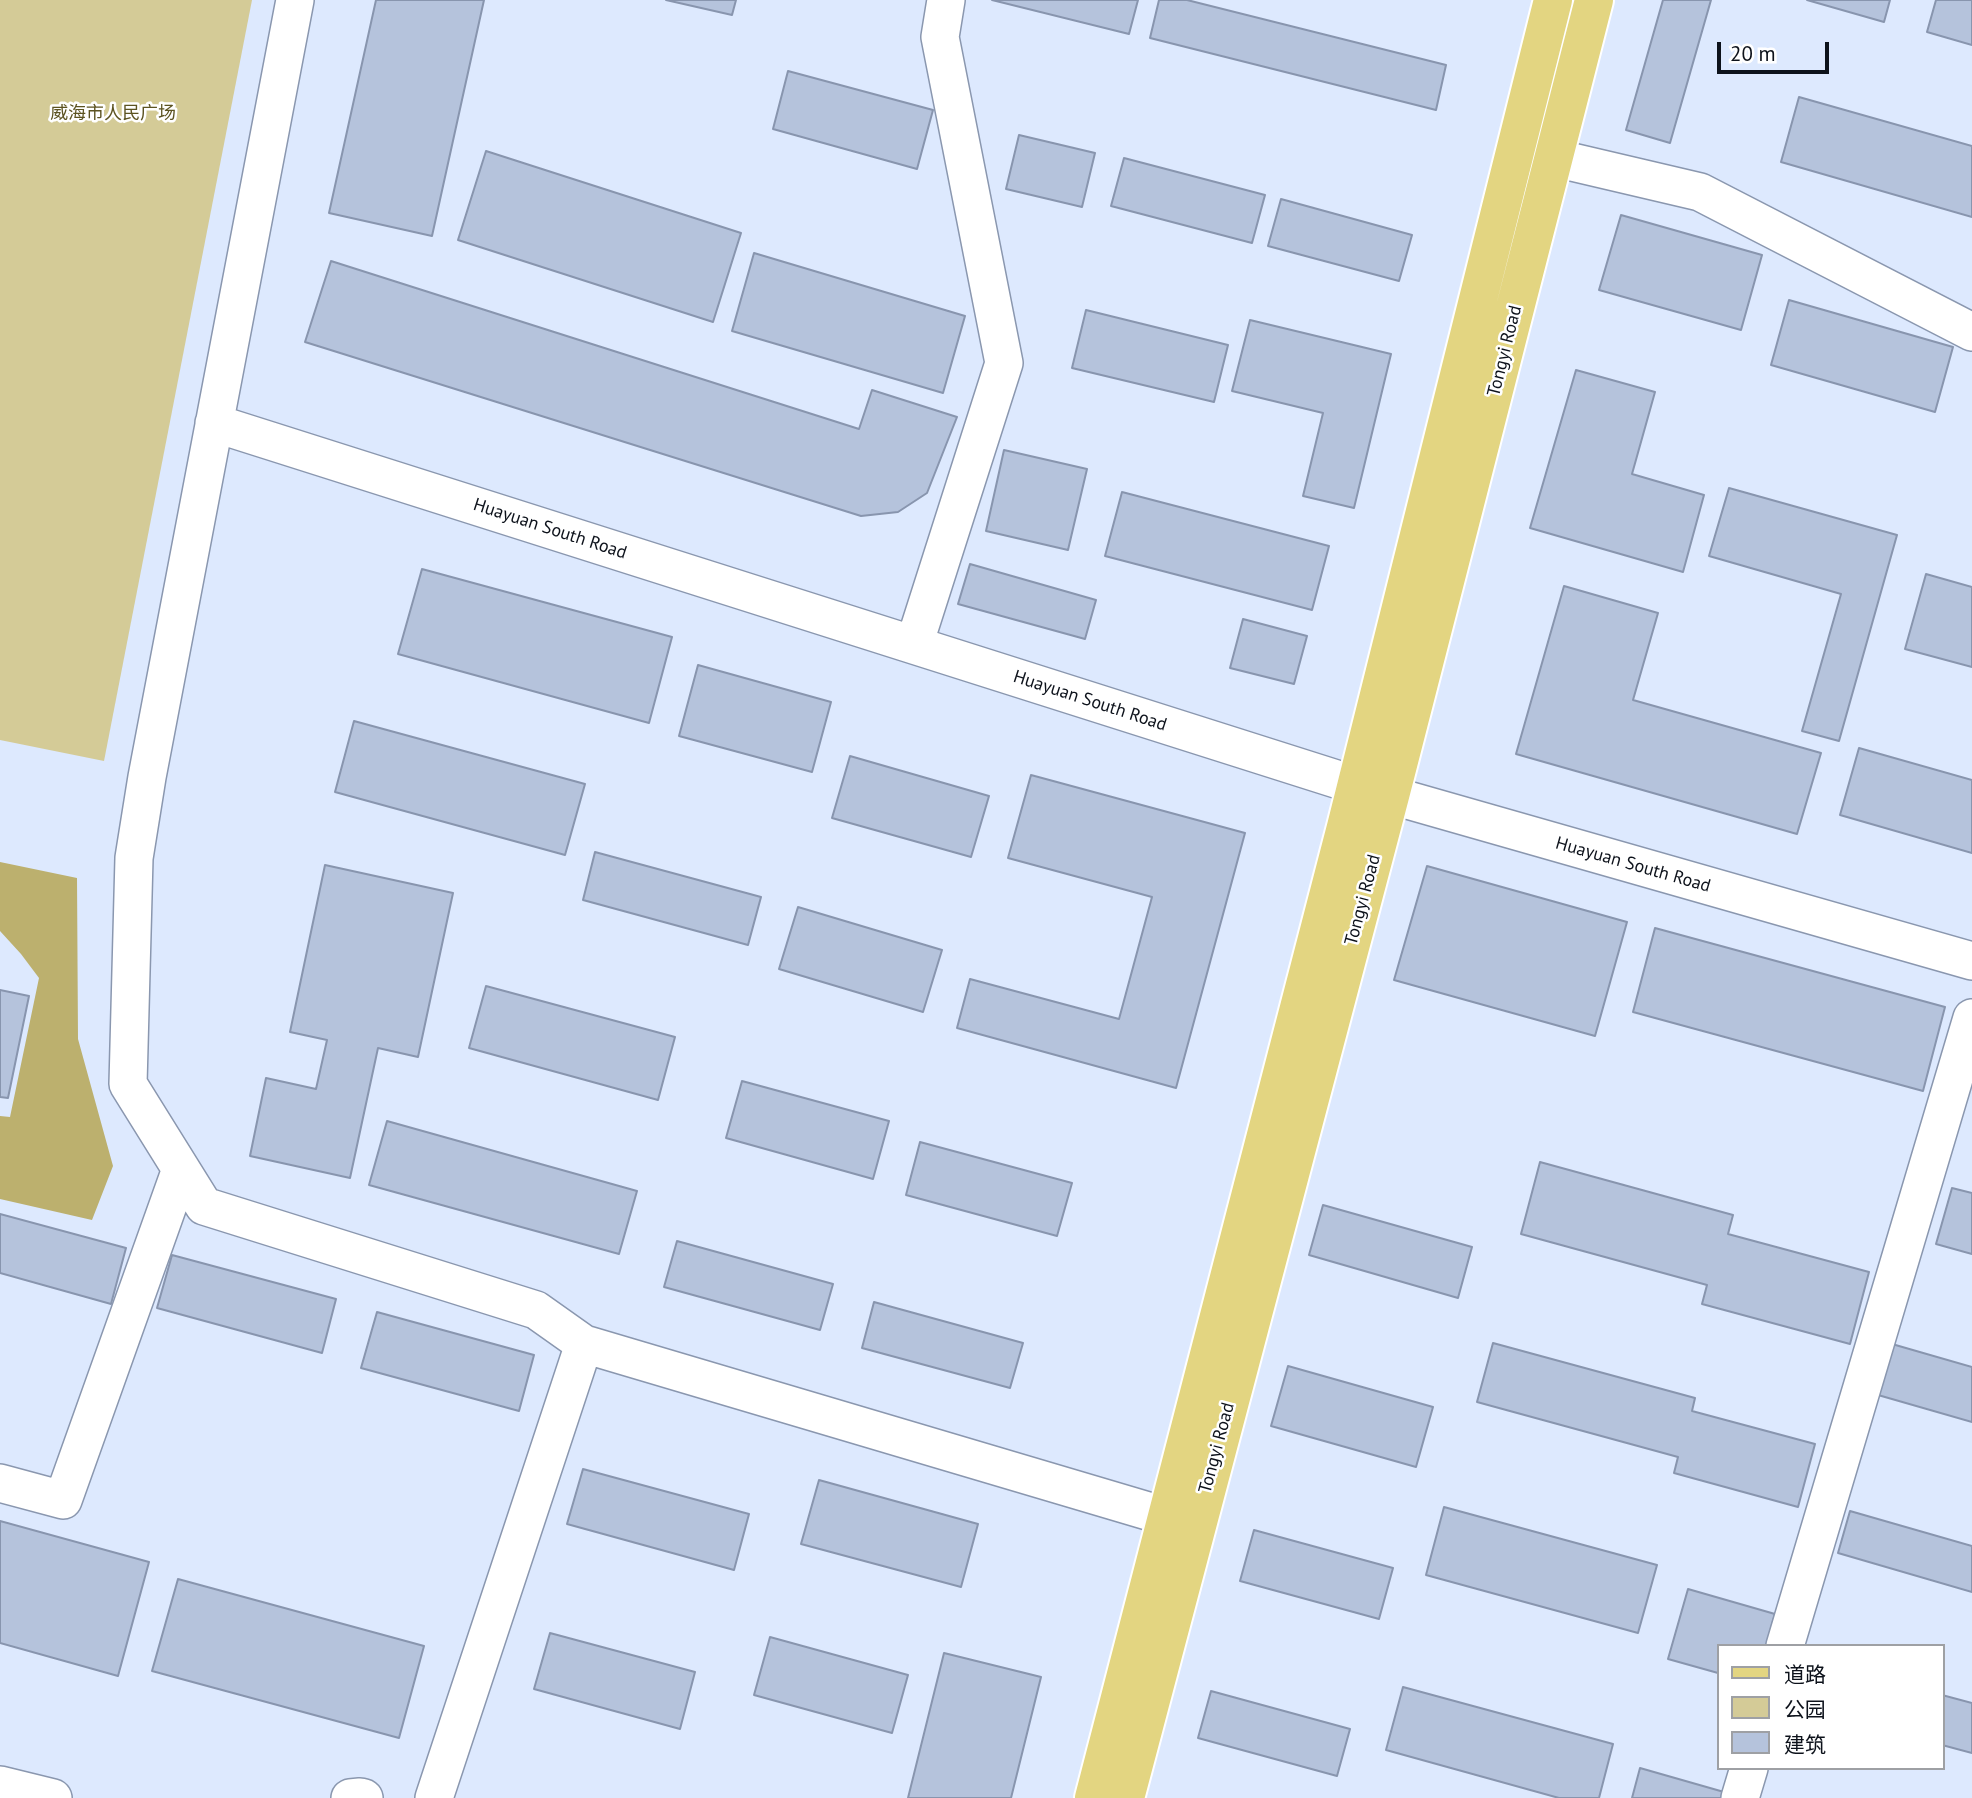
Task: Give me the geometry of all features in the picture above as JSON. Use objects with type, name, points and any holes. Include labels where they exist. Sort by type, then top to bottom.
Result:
[{"type":"main road","name":"Tongyi Road","points":[[1125,1798],[1373,790],[1553,0]]},
{"type":"main road","name":"Tongyi Road","points":[[1094,1798],[1346,827],[1373,790],[1555,158],[1594,0]]},
{"type":"street","points":[[295,0],[147,777],[134,858],[128,1084],[204,1206],[536,1310],[584,1345],[1168,1517]]},
{"type":"street","points":[[914,645],[1004,363],[940,37],[946,0]]},
{"type":"street","points":[[1555,158],[1700,192],[1972,332]]},
{"type":"street","name":"Huayuan South Road","points":[[214,423],[1373,790],[1972,961]]},
{"type":"street","points":[[1786,1644],[1972,1018]]},
{"type":"street","points":[[0,1483],[63,1500],[181,1169]]},
{"type":"street","points":[[434,1798],[584,1345]]},
{"type":"street","points":[[1740,1798],[1748,1770]]},
{"type":"street","points":[[0,1785],[53,1798]]},
{"type":"street","points":[[350,1798],[364,1798]]},
{"type":"green space","name":"威海市人民广场","points":[[0,0],[252,0],[104,761],[0,740]]},
{"type":"shaded area","points":[[0,862],[77,878],[78,1039],[113,1166],[92,1220],[0,1199],[0,1116],[10,1117],[39,978],[0,931]]},
{"type":"building","points":[[376,0],[484,0],[432,236],[329,213]]},
{"type":"building","points":[[666,0],[736,0],[732,15]]},
{"type":"building","points":[[992,0],[1138,0],[1129,34]]},
{"type":"building","points":[[1159,0],[1187,0],[1446,65],[1436,110],[1150,38]]},
{"type":"building","points":[[1663,0],[1711,0],[1670,143],[1626,130]]},
{"type":"building","points":[[1807,0],[1890,0],[1884,22]]},
{"type":"building","points":[[1936,0],[1972,0],[1972,45],[1927,32]]},
{"type":"building","points":[[788,71],[933,110],[917,169],[773,129]]},
{"type":"building","points":[[1799,97],[1972,146],[1972,217],[1781,162]]},
{"type":"building","points":[[1019,135],[1095,153],[1082,207],[1006,189]]},
{"type":"building","points":[[486,151],[741,233],[713,322],[458,240]]},
{"type":"building","points":[[1124,158],[1265,195],[1252,243],[1111,206]]},
{"type":"building","points":[[1281,199],[1412,235],[1399,281],[1268,246]]},
{"type":"building","points":[[1621,215],[1762,255],[1741,330],[1599,290]]},
{"type":"building","points":[[754,253],[965,316],[943,393],[732,331]]},
{"type":"building","points":[[331,261],[859,429],[872,390],[957,417],[927,493],[898,512],[861,516],[305,342]]},
{"type":"building","points":[[1789,300],[1953,347],[1935,412],[1771,365]]},
{"type":"building","points":[[1086,310],[1228,345],[1214,402],[1072,368]]},
{"type":"building","points":[[1250,320],[1391,354],[1354,508],[1303,496],[1323,413],[1232,391]]},
{"type":"building","points":[[1576,370],[1655,392],[1632,474],[1704,495],[1683,572],[1530,528]]},
{"type":"building","points":[[1004,450],[1087,469],[1068,550],[986,531]]},
{"type":"building","points":[[1729,488],[1897,535],[1839,741],[1802,731],[1841,594],[1709,556]]},
{"type":"building","points":[[1122,492],[1329,546],[1312,610],[1105,556]]},
{"type":"building","points":[[970,564],[1096,600],[1085,639],[958,604]]},
{"type":"building","points":[[422,569],[672,637],[649,723],[398,654]]},
{"type":"building","points":[[1926,574],[1972,587],[1972,667],[1905,649]]},
{"type":"building","points":[[1564,586],[1658,613],[1633,700],[1821,753],[1797,834],[1516,754]]},
{"type":"building","points":[[1243,619],[1307,636],[1294,684],[1230,668]]},
{"type":"building","points":[[698,665],[831,702],[812,772],[679,736]]},
{"type":"building","points":[[354,721],[585,784],[565,855],[335,792]]},
{"type":"building","points":[[1859,748],[1972,780],[1972,853],[1840,815]]},
{"type":"building","points":[[850,756],[989,796],[971,857],[832,818]]},
{"type":"building","points":[[1031,775],[1245,833],[1176,1088],[957,1028],[970,979],[1119,1019],[1152,897],[1008,858]]},
{"type":"building","points":[[595,852],[761,897],[748,945],[583,900]]},
{"type":"building","points":[[325,865],[453,893],[418,1057],[378,1048],[350,1178],[250,1156],[266,1078],[316,1089],[327,1040],[290,1032]]},
{"type":"building","points":[[1427,866],[1627,922],[1595,1036],[1394,980]]},
{"type":"building","points":[[798,907],[942,950],[923,1012],[779,969]]},
{"type":"building","points":[[1655,928],[1945,1007],[1923,1091],[1633,1012]]},
{"type":"building","points":[[486,986],[675,1037],[658,1100],[469,1048]]},
{"type":"building","points":[[0,990],[29,996],[8,1098],[0,1097]]},
{"type":"building","points":[[742,1081],[889,1121],[873,1179],[726,1138]]},
{"type":"building","points":[[387,1121],[637,1191],[619,1254],[369,1185]]},
{"type":"building","points":[[920,1142],[1072,1183],[1057,1236],[906,1195]]},
{"type":"building","points":[[1540,1162],[1733,1215],[1728,1234],[1869,1272],[1850,1344],[1702,1304],[1707,1285],[1521,1234]]},
{"type":"building","points":[[1952,1188],[1972,1193],[1972,1254],[1936,1244]]},
{"type":"building","points":[[1323,1205],[1472,1247],[1458,1298],[1309,1255]]},
{"type":"building","points":[[0,1214],[126,1248],[111,1304],[0,1273]]},
{"type":"building","points":[[677,1241],[833,1284],[820,1330],[664,1287]]},
{"type":"building","points":[[172,1255],[336,1299],[322,1353],[157,1308]]},
{"type":"building","points":[[874,1302],[1023,1343],[1010,1388],[862,1348]]},
{"type":"building","points":[[377,1312],[534,1355],[519,1411],[361,1368]]},
{"type":"building","points":[[1493,1343],[1695,1398],[1692,1411],[1815,1444],[1798,1507],[1674,1473],[1678,1457],[1477,1402]]},
{"type":"building","points":[[1892,1344],[1972,1367],[1972,1422],[1878,1395]]},
{"type":"building","points":[[1288,1366],[1433,1407],[1416,1467],[1271,1426]]},
{"type":"building","points":[[583,1469],[749,1514],[734,1570],[567,1524]]},
{"type":"building","points":[[819,1480],[978,1524],[961,1587],[801,1544]]},
{"type":"building","points":[[1444,1507],[1657,1565],[1638,1633],[1426,1575]]},
{"type":"building","points":[[1850,1511],[1972,1546],[1972,1592],[1838,1553]]},
{"type":"building","points":[[0,1521],[149,1562],[118,1676],[0,1643]]},
{"type":"building","points":[[1254,1530],[1393,1568],[1379,1619],[1240,1581]]},
{"type":"building","points":[[178,1579],[424,1646],[399,1738],[152,1671]]},
{"type":"building","points":[[1688,1589],[1775,1614],[1767,1644],[1716,1644],[1716,1672],[1668,1659]]},
{"type":"building","points":[[550,1633],[695,1672],[680,1729],[534,1689]]},
{"type":"building","points":[[770,1637],[908,1675],[892,1733],[754,1695]]},
{"type":"building","points":[[944,1653],[1041,1677],[1011,1798],[908,1798]]},
{"type":"building","points":[[1403,1687],[1613,1744],[1599,1798],[1559,1798],[1386,1750]]},
{"type":"building","points":[[1211,1691],[1350,1729],[1337,1776],[1198,1738]]},
{"type":"building","points":[[1944,1696],[1972,1703],[1972,1753],[1944,1746]]},
{"type":"building","points":[[1640,1768],[1724,1792],[1722,1798],[1632,1798]]}]
